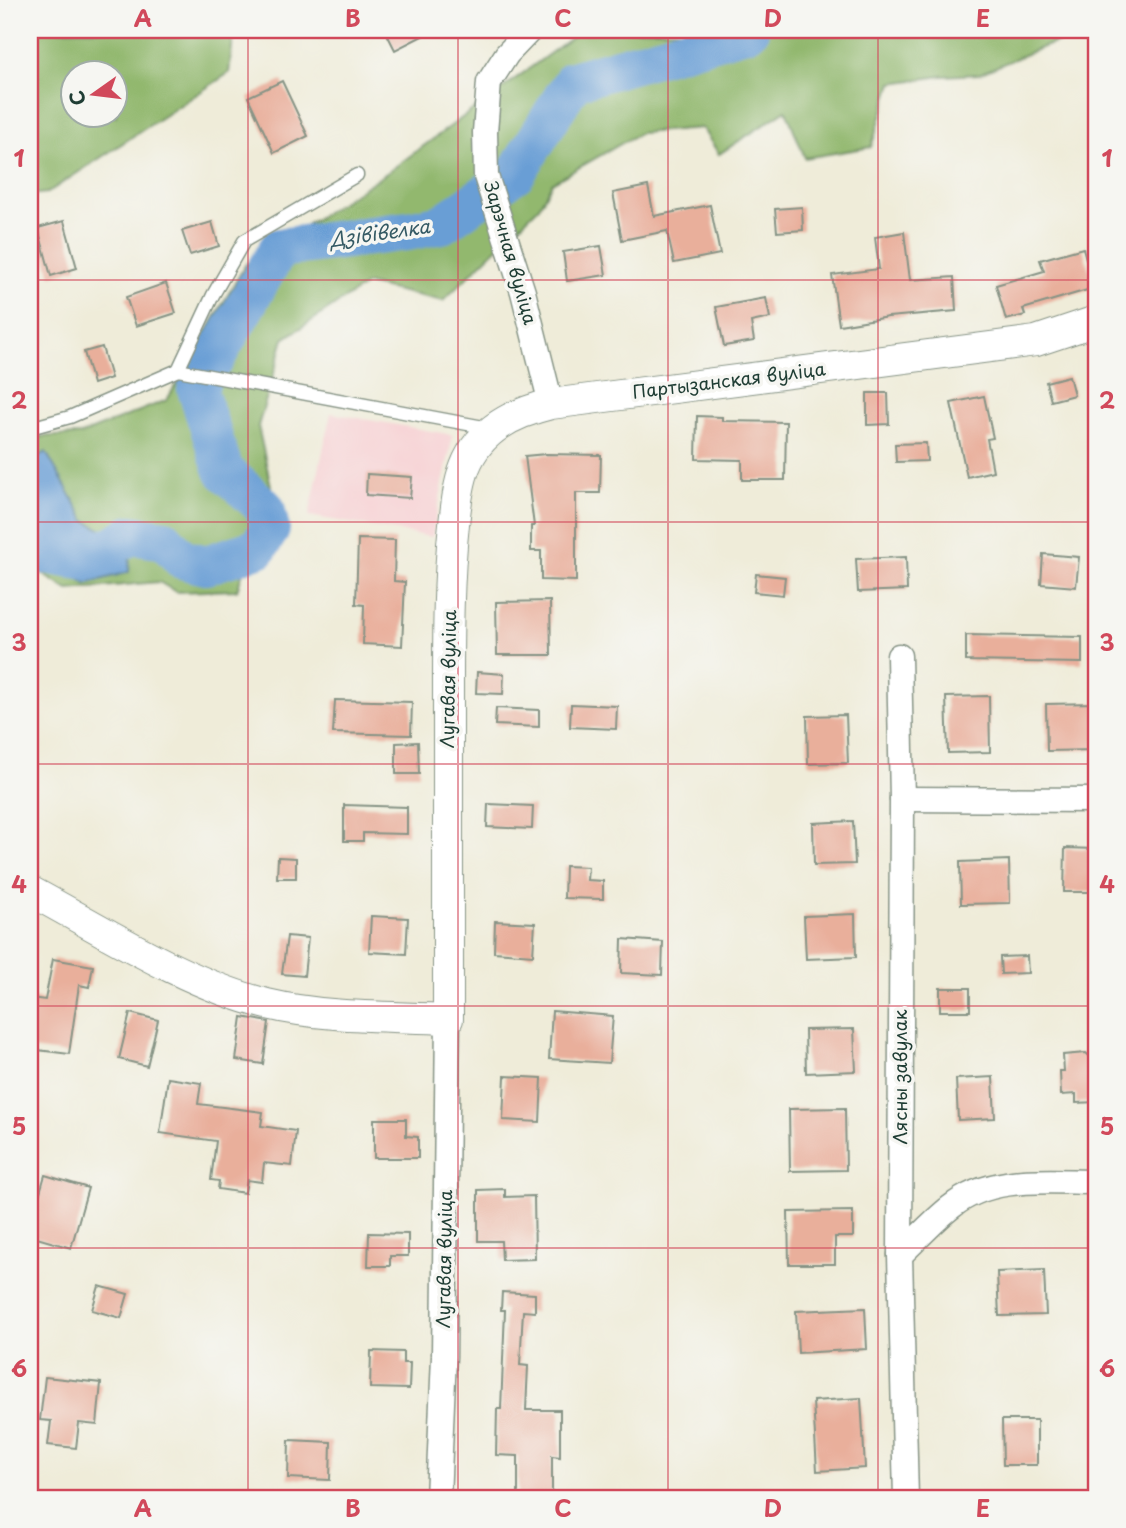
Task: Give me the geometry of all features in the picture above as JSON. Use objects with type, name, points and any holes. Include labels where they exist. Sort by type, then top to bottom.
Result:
[{"type":"street","name":"Зарэчная вуліца","points":[[530,30],[507,54],[489,82],[485,132],[486,176],[523,292],[551,404]]},
{"type":"street","name":"Партызанская вуліца","points":[[452,548],[457,500],[465,467],[476,446],[493,429],[524,410],[551,404],[1036,341],[1096,321]]},
{"type":"street","name":"Лугавая вуліца","points":[[438,1498],[444,1356],[448,1019],[448,635],[452,548]]},
{"type":"street","name":"Лясны завулак","points":[[899,656],[902,799],[900,1255],[906,1498]]},
{"type":"street","points":[[902,799],[1096,800]]},
{"type":"street","points":[[30,891],[174,968],[244,997],[304,1011],[448,1019]]},
{"type":"street","points":[[900,1255],[952,1205],[991,1185],[1018,1182],[1096,1182]]},
{"type":"lane","points":[[178,370],[213,295],[244,241],[357,175]]},
{"type":"lane","points":[[30,428],[70,417],[178,370],[493,429]]},
{"type":"shaded area","points":[[331,413],[453,435],[432,537],[309,516]]},
{"type":"green space","points":[[30,30],[234,30],[229,73],[47,193],[30,195]]},
{"type":"green space","points":[[582,30],[1092,30],[979,74],[892,83],[871,147],[805,158],[786,110],[719,154],[702,128],[640,133],[552,183],[539,207],[443,301],[367,284],[284,339],[258,426],[271,486],[237,590],[176,592],[159,582],[68,590],[30,566],[30,437],[80,435],[167,400],[246,264],[388,172]]},
{"type":"water","points":[[46,452],[85,520],[104,531],[131,535],[129,572],[86,584],[54,560],[30,568],[30,461]]},
{"type":"building","points":[[385,30],[434,30],[395,50]]},
{"type":"building","points":[[282,81],[308,136],[274,153],[248,97]]},
{"type":"building","points":[[648,186],[654,216],[710,205],[720,254],[674,263],[667,231],[622,240],[613,193]]},
{"type":"building","points":[[802,207],[803,230],[777,232],[775,209]]},
{"type":"building","points":[[64,221],[77,268],[51,276],[38,228]]},
{"type":"building","points":[[212,222],[219,246],[190,255],[182,231]]},
{"type":"building","points":[[904,232],[910,280],[954,277],[956,311],[888,317],[839,325],[832,275],[879,269],[875,237]]},
{"type":"building","points":[[601,246],[606,275],[567,281],[563,252]]},
{"type":"building","points":[[1083,248],[1094,288],[1023,309],[1025,315],[1006,320],[996,285],[1044,271],[1040,260]]},
{"type":"building","points":[[166,283],[176,313],[136,326],[126,297]]},
{"type":"building","points":[[766,298],[770,318],[751,322],[754,341],[724,346],[716,307]]},
{"type":"building","points":[[102,347],[111,378],[93,384],[84,352]]},
{"type":"building","points":[[1069,376],[1074,395],[1051,401],[1046,382]]},
{"type":"building","points":[[867,393],[888,393],[889,424],[867,425]]},
{"type":"building","points":[[984,396],[993,438],[987,439],[993,471],[967,477],[951,403]]},
{"type":"building","points":[[697,416],[722,417],[722,421],[786,422],[785,480],[742,480],[742,460],[696,459]]},
{"type":"building","points":[[926,443],[927,461],[896,462],[895,444]]},
{"type":"building","points":[[601,455],[600,493],[576,493],[576,581],[541,580],[541,551],[531,551],[531,526],[534,526],[525,456]]},
{"type":"building","points":[[367,474],[412,477],[410,498],[366,495]]},
{"type":"building","points":[[358,539],[395,540],[394,581],[405,582],[402,646],[363,644],[364,605],[356,604]]},
{"type":"building","points":[[1043,554],[1079,557],[1076,587],[1041,584]]},
{"type":"building","points":[[906,557],[907,590],[858,592],[856,559]]},
{"type":"building","points":[[756,574],[785,577],[783,595],[754,592]]},
{"type":"building","points":[[550,601],[551,655],[497,655],[496,602]]},
{"type":"building","points":[[966,635],[1082,637],[1082,663],[966,661]]},
{"type":"building","points":[[477,672],[504,674],[503,694],[476,693]]},
{"type":"building","points":[[989,696],[990,752],[948,753],[946,697]]},
{"type":"building","points":[[335,700],[412,702],[411,735],[333,733]]},
{"type":"building","points":[[1096,703],[1096,750],[1047,751],[1046,704]]},
{"type":"building","points":[[571,704],[617,706],[616,729],[570,727]]},
{"type":"building","points":[[496,708],[539,710],[539,727],[495,725]]},
{"type":"building","points":[[846,715],[848,763],[808,764],[807,716]]},
{"type":"building","points":[[418,742],[419,774],[396,774],[396,743]]},
{"type":"building","points":[[488,804],[533,806],[532,829],[487,827]]},
{"type":"building","points":[[344,805],[407,807],[407,834],[363,833],[363,841],[344,841]]},
{"type":"building","points":[[853,821],[855,864],[814,865],[813,823]]},
{"type":"building","points":[[1065,848],[1096,849],[1096,892],[1064,892]]},
{"type":"building","points":[[278,857],[296,858],[296,878],[277,878]]},
{"type":"building","points":[[1009,860],[1010,903],[961,904],[960,862]]},
{"type":"building","points":[[565,866],[588,867],[587,880],[603,881],[603,899],[564,898]]},
{"type":"building","points":[[855,914],[856,957],[806,959],[804,916]]},
{"type":"building","points":[[371,916],[408,918],[406,954],[369,952]]},
{"type":"building","points":[[495,921],[535,923],[533,955],[494,952]]},
{"type":"building","points":[[287,936],[308,938],[304,976],[282,974]]},
{"type":"building","points":[[622,939],[663,942],[662,975],[621,973]]},
{"type":"building","points":[[1027,956],[1028,973],[1001,974],[1000,957]]},
{"type":"building","points":[[53,959],[93,966],[89,987],[79,985],[69,1054],[30,1049],[30,998],[45,1000]]},
{"type":"building","points":[[940,988],[970,988],[970,1011],[940,1011]]},
{"type":"building","points":[[552,1011],[613,1016],[609,1063],[549,1059]]},
{"type":"building","points":[[130,1013],[158,1020],[147,1066],[119,1059]]},
{"type":"building","points":[[242,1017],[269,1022],[263,1064],[236,1060]]},
{"type":"building","points":[[854,1029],[856,1071],[806,1073],[805,1030]]},
{"type":"building","points":[[1086,1053],[1096,1062],[1096,1102],[1076,1103],[1076,1094],[1061,1095],[1060,1071],[1064,1071],[1063,1055]]},
{"type":"building","points":[[505,1076],[542,1078],[540,1122],[503,1120]]},
{"type":"building","points":[[993,1077],[995,1118],[958,1120],[956,1079]]},
{"type":"building","points":[[168,1078],[201,1083],[198,1104],[263,1112],[261,1126],[296,1131],[292,1166],[264,1163],[262,1182],[247,1180],[245,1193],[218,1189],[219,1181],[211,1180],[216,1141],[160,1133]]},
{"type":"building","points":[[845,1108],[846,1170],[790,1171],[789,1109]]},
{"type":"building","points":[[374,1119],[406,1119],[406,1136],[418,1137],[418,1158],[374,1158]]},
{"type":"building","points":[[45,1175],[88,1188],[71,1248],[30,1236],[30,1212],[34,1213]]},
{"type":"building","points":[[505,1189],[505,1197],[534,1196],[535,1259],[502,1260],[501,1241],[478,1241],[478,1190]]},
{"type":"building","points":[[853,1211],[853,1237],[835,1237],[835,1264],[789,1264],[788,1212]]},
{"type":"building","points":[[369,1233],[408,1234],[408,1256],[390,1256],[390,1266],[368,1266]]},
{"type":"building","points":[[1044,1270],[1046,1315],[999,1316],[997,1272]]},
{"type":"building","points":[[99,1286],[128,1294],[121,1318],[92,1310]]},
{"type":"building","points":[[502,1292],[535,1294],[535,1312],[523,1311],[520,1365],[528,1366],[526,1410],[560,1410],[560,1457],[552,1456],[552,1498],[518,1498],[518,1456],[496,1455],[497,1409],[501,1409],[505,1310],[501,1310]]},
{"type":"building","points":[[865,1308],[867,1349],[798,1353],[796,1311]]},
{"type":"building","points":[[371,1351],[403,1352],[403,1363],[410,1363],[409,1389],[370,1388]]},
{"type":"building","points":[[45,1377],[101,1383],[97,1425],[79,1423],[76,1448],[48,1445],[51,1421],[40,1420]]},
{"type":"building","points":[[861,1398],[865,1468],[817,1471],[813,1401]]},
{"type":"building","points":[[1002,1420],[1037,1420],[1037,1465],[1003,1465]]},
{"type":"building","points":[[289,1440],[331,1442],[330,1480],[288,1478]]},
{"type":"waterway","name":"Дзівівелка","points":[[213,362],[279,248],[442,224],[516,173],[573,81],[749,30]]},
{"type":"waterway","name":"Дзівівелка","points":[[30,552],[87,561],[131,535],[165,540],[182,559],[206,565],[258,548],[270,529],[265,508],[224,471],[197,389],[201,381]]}]
